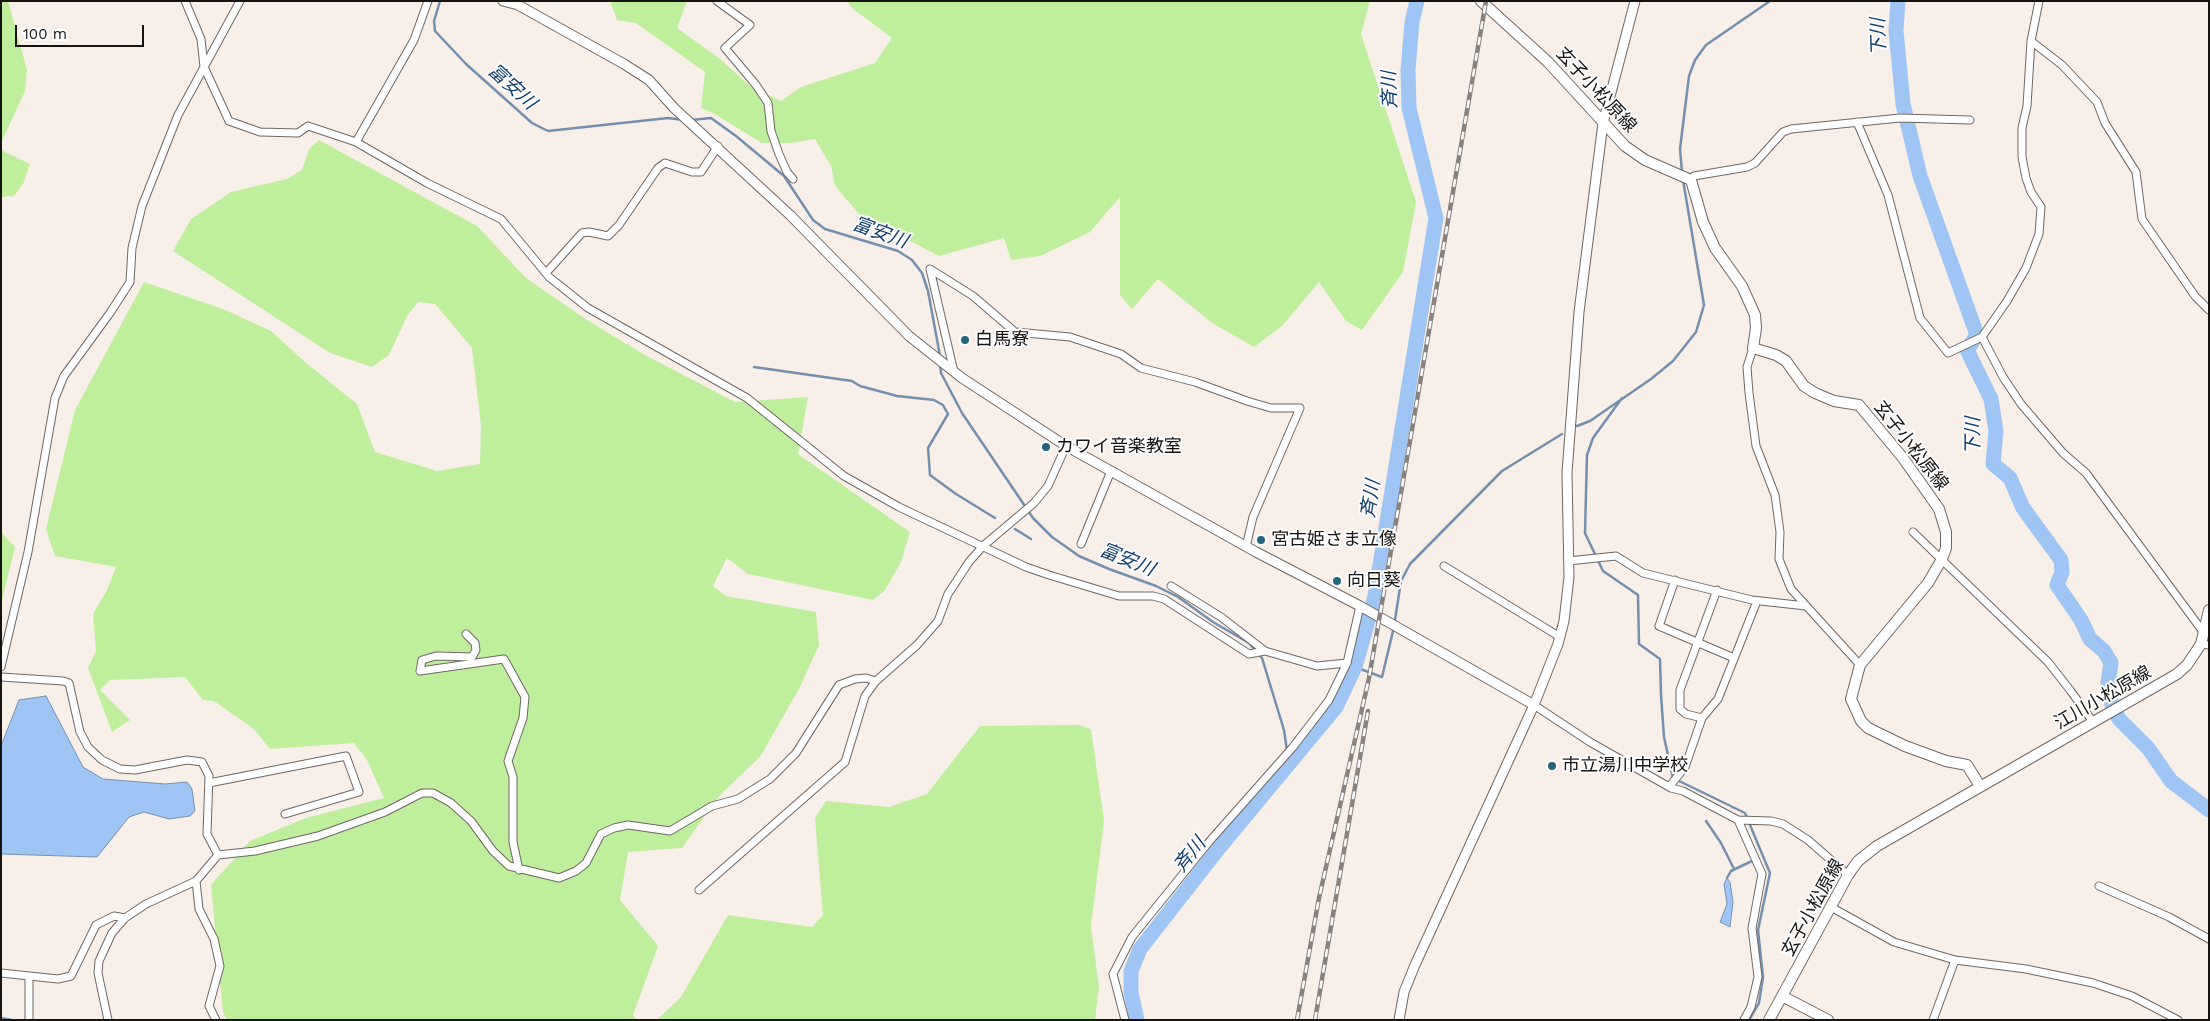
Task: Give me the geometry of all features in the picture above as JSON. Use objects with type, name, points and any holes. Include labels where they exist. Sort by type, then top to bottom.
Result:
[{"type":"main road","name":"玄子小松原線","points":[[1482,1],[1548,62],[1625,146],[1645,160],[1691,180]]},
{"type":"main road","points":[[1691,180],[1703,222],[1715,248],[1742,286],[1755,315],[1756,328],[1753,348]]},
{"type":"main road","name":"玄子小松原線","points":[[1753,348],[1776,355],[1786,361],[1804,386],[1815,393],[1834,401],[1860,405],[1903,458],[1940,509],[1946,532],[1946,548],[1942,559],[1928,583],[1860,665],[1851,699],[1862,721],[1868,728],[1905,746],[1946,761],[1967,764],[1980,786],[1877,846],[1858,861],[1848,875],[1782,996]]},
{"type":"main road","name":"江川小松原線","points":[[1980,786],[2177,674],[2205,645],[2204,632],[2209,610]]},
{"type":"main road","points":[[1769,1020],[1782,996],[1828,1020]]},
{"type":"street","points":[[185,1],[201,39],[204,67],[228,121],[260,132],[298,133],[308,126],[356,142],[427,183],[501,219],[546,273],[588,308],[747,398],[844,476],[916,516],[1026,567],[1110,594],[1119,596],[1153,596],[1164,599],[1249,654],[1265,651]]},
{"type":"street","points":[[1,667],[28,552],[55,398],[64,376],[130,282],[132,248],[142,206],[178,115],[240,1]]},
{"type":"street","points":[[356,142],[414,40],[428,1]]},
{"type":"street","points":[[503,1],[518,5],[649,80],[674,108],[718,146],[790,216],[903,331],[957,374],[1066,446],[1246,547],[1360,606],[1534,705],[1590,742],[1668,787],[1683,791],[1738,820],[1783,824],[1808,840],[1848,875]]},
{"type":"street","points":[[717,1],[750,25],[725,48],[756,85],[768,103],[776,146],[787,172],[793,179]]},
{"type":"street","points":[[1399,1020],[1404,992],[1415,965],[1534,705],[1560,637],[1564,621],[1568,561],[1566,473],[1579,312],[1603,123],[1635,1]]},
{"type":"street","points":[[1857,122],[1888,195],[1920,318],[1948,354],[1982,337],[2012,293],[2026,268],[2039,234],[2041,207],[2031,192],[2026,178],[2022,157],[2022,128],[2027,106],[2031,41],[2039,1]]},
{"type":"street","points":[[2031,41],[2062,65],[2097,102],[2105,123],[2136,172],[2142,219],[2195,296],[2209,310]]},
{"type":"street","points":[[1691,180],[1694,176],[1746,167],[1755,163],[1783,132],[1900,118],[1970,120]]},
{"type":"street","points":[[546,273],[582,234],[589,232],[608,236],[619,225],[658,168],[665,163],[692,172],[701,172],[718,146]]},
{"type":"street","points":[[957,374],[930,269],[973,296],[1014,332],[1070,337],[1121,354],[1141,368],[1195,382],[1247,401],[1271,408],[1300,408],[1253,516],[1246,547]]},
{"type":"street","points":[[1982,337],[2002,377],[2021,404],[2063,453],[2086,473],[2204,632]]},
{"type":"street","points":[[1753,348],[1747,367],[1749,393],[1756,446],[1776,494],[1780,532],[1779,559],[1791,589],[1860,665]]},
{"type":"street","points":[[699,890],[845,762],[865,696],[876,681],[917,645],[938,621],[948,594],[969,562],[983,546],[1034,503],[1048,486],[1066,446]]},
{"type":"street","points":[[1081,544],[1111,471]]},
{"type":"street","points":[[1914,532],[2048,662],[2093,722]]},
{"type":"street","points":[[1568,561],[1616,556],[1643,573],[1757,601],[1806,606]]},
{"type":"street","points":[[1444,566],[1560,637]]},
{"type":"street","points":[[1675,580],[1659,626],[1734,658]]},
{"type":"street","points":[[1171,586],[1222,617],[1265,651],[1316,666],[1347,663]]},
{"type":"street","points":[[1702,718],[1686,714],[1680,709],[1680,690],[1717,590]]},
{"type":"street","points":[[1668,787],[1684,767],[1702,718],[1718,699],[1757,601]]},
{"type":"street","points":[[1125,1020],[1114,974],[1132,937],[1208,843],[1293,747],[1329,700],[1347,663],[1360,606]]},
{"type":"street","points":[[466,634],[475,643],[476,650],[472,657],[436,656],[422,660],[420,672],[504,659],[525,697],[523,718],[508,762],[514,777],[513,842],[518,870]]},
{"type":"street","points":[[1,678],[70,683],[80,732],[88,747],[102,760],[120,769],[135,770],[187,760],[202,762],[209,776],[206,834],[218,855]]},
{"type":"street","points":[[108,1020],[98,973],[99,961],[112,934],[125,918],[146,904],[196,881],[218,855],[255,850],[318,836],[385,812],[422,793],[433,793],[451,803],[471,821],[493,851],[509,866],[518,870],[559,878],[576,871],[586,863],[602,834],[614,828],[628,825],[670,831],[712,806],[738,799],[770,779],[796,754],[840,685],[855,679],[866,678],[876,681]]},
{"type":"street","points":[[209,783],[346,756],[359,792],[285,814]]},
{"type":"street","points":[[1738,820],[1762,874],[1752,928],[1758,977],[1751,1007],[1744,1020]]},
{"type":"street","points":[[196,881],[199,910],[214,940],[220,966],[209,1006],[216,1020]]},
{"type":"street","points":[[2099,886],[2169,917],[2209,938]]},
{"type":"street","points":[[1831,906],[1894,942],[1955,960],[2026,968],[2093,982],[2132,996],[2178,1020]]},
{"type":"street","points":[[1,973],[58,979],[71,976],[96,925],[114,916],[125,918]]},
{"type":"street","points":[[1933,1020],[1955,960]]},
{"type":"street","points":[[29,976],[29,1020]]},
{"type":"green space","points":[[1,1],[8,1],[27,70],[25,91],[1,143]]},
{"type":"green space","points":[[610,1],[687,1],[677,28],[719,58],[751,87],[781,101],[801,87],[875,63],[892,38],[852,8],[847,1],[1370,1],[1361,34],[1416,202],[1403,272],[1362,330],[1346,321],[1319,282],[1282,326],[1254,347],[1212,323],[1158,279],[1132,309],[1120,295],[1120,197],[1090,232],[1040,256],[1011,260],[1004,238],[939,256],[860,215],[835,186],[831,166],[815,139],[790,143],[762,143],[713,113],[701,108],[705,72],[636,23],[617,20]]},
{"type":"green space","points":[[319,140],[477,226],[526,278],[587,320],[645,355],[735,402],[808,397],[798,454],[910,532],[901,562],[885,590],[873,600],[748,574],[727,558],[713,586],[726,596],[816,612],[819,645],[799,689],[760,757],[720,795],[682,848],[628,852],[620,900],[658,946],[633,1015],[637,1020],[227,1020],[223,1012],[211,885],[250,841],[306,818],[384,798],[367,760],[354,743],[270,749],[254,729],[214,701],[203,700],[185,677],[110,680],[100,690],[130,720],[112,732],[88,668],[96,651],[93,614],[107,590],[116,567],[55,556],[46,529],[75,410],[144,282],[223,309],[271,331],[305,362],[357,404],[375,452],[437,471],[480,464],[481,426],[472,348],[435,304],[418,302],[407,316],[389,355],[372,367],[330,353],[173,251],[191,219],[231,192],[287,179],[302,170],[309,149]]},
{"type":"green space","points":[[1,150],[30,164],[23,184],[14,196],[1,197]]},
{"type":"green space","points":[[1,532],[15,547],[1,604]]},
{"type":"green space","points":[[1079,725],[1091,729],[1104,821],[1091,926],[1099,987],[1095,1020],[657,1020],[681,997],[728,915],[812,927],[823,915],[815,818],[826,801],[889,807],[927,794],[980,726]]},
{"type":"water","points":[[46,696],[83,767],[103,779],[165,784],[187,782],[192,789],[195,811],[190,816],[169,819],[144,812],[129,817],[97,857],[1,854],[1,746],[19,700]]},
{"type":"water","points":[[1727,878],[1730,882],[1733,902],[1730,927],[1720,922],[1727,904],[1724,884]]},
{"type":"waterway","name":"富安川","points":[[440,1],[434,21],[435,31],[466,64],[532,123],[548,131],[668,118],[683,120]]},
{"type":"waterway","name":"斉川","points":[[1137,1020],[1131,992],[1131,971],[1140,949],[1219,848],[1336,707],[1355,667],[1375,596],[1436,218],[1409,108],[1408,70],[1412,22],[1417,1]]},
{"type":"waterway","points":[[1682,172],[1680,149],[1689,76],[1695,60],[1706,45],[1770,1]]},
{"type":"waterway","name":"下川","points":[[1898,1],[1896,31],[1903,104],[1920,176],[1977,335],[1967,350],[1991,399],[1996,431],[1993,464],[2010,478],[2023,508],[2061,560],[2062,572],[2057,585],[2081,620],[2090,639],[2104,651],[2111,663],[2108,682],[2112,705],[2119,719],[2148,748],[2171,781],[2209,810]]},
{"type":"waterway","name":"富安川","points":[[691,120],[711,118],[736,136],[784,176],[813,220],[825,229],[898,251],[912,260],[922,273],[928,291],[940,356]]},
{"type":"waterway","points":[[1577,426],[1590,421],[1651,379],[1673,361],[1696,332],[1704,305],[1683,180]]},
{"type":"waterway","name":"富安川","points":[[940,364],[941,373],[962,413],[1033,518],[1052,537],[1079,556],[1156,586],[1178,597],[1213,622],[1249,643],[1262,658],[1284,730],[1287,751]]},
{"type":"waterway","points":[[754,367],[852,381],[860,386],[897,396],[934,400],[943,405],[948,414],[928,448],[930,475],[956,494],[995,518]]},
{"type":"waterway","points":[[1622,398],[1593,438],[1587,455],[1585,533],[1603,571],[1638,595],[1639,644],[1660,659],[1664,737],[1673,778],[1745,813],[1770,873],[1758,930],[1763,977],[1759,1003],[1749,1020]]},
{"type":"waterway","points":[[1395,620],[1401,581],[1410,564],[1502,471],[1562,434]]},
{"type":"waterway","points":[[1015,529],[1031,539]]},
{"type":"waterway","points":[[1355,667],[1382,677],[1393,631]]},
{"type":"waterway","name":"富安川","points":[[1288,756],[1289,764]]},
{"type":"waterway","points":[[1706,821],[1721,843],[1734,869]]},
{"type":"waterway","points":[[1727,878],[1731,871],[1752,861]]},
{"type":"waterway","points":[[1,1018],[12,1020]]},
{"type":"railway","points":[[1297,1020],[1319,898],[1369,678],[1486,1]]},
{"type":"railway","points":[[1315,1020],[1368,711]]},
{"type":"place","name":"白馬寮","points":[[965,340]]},
{"type":"place","name":"カワイ音楽教室","points":[[1046,447]]},
{"type":"place","name":"宮古姫さま立像","points":[[1261,540]]},
{"type":"place","name":"向日葵","points":[[1337,581]]},
{"type":"place","name":"市立湯川中学校","points":[[1552,766]]}]
